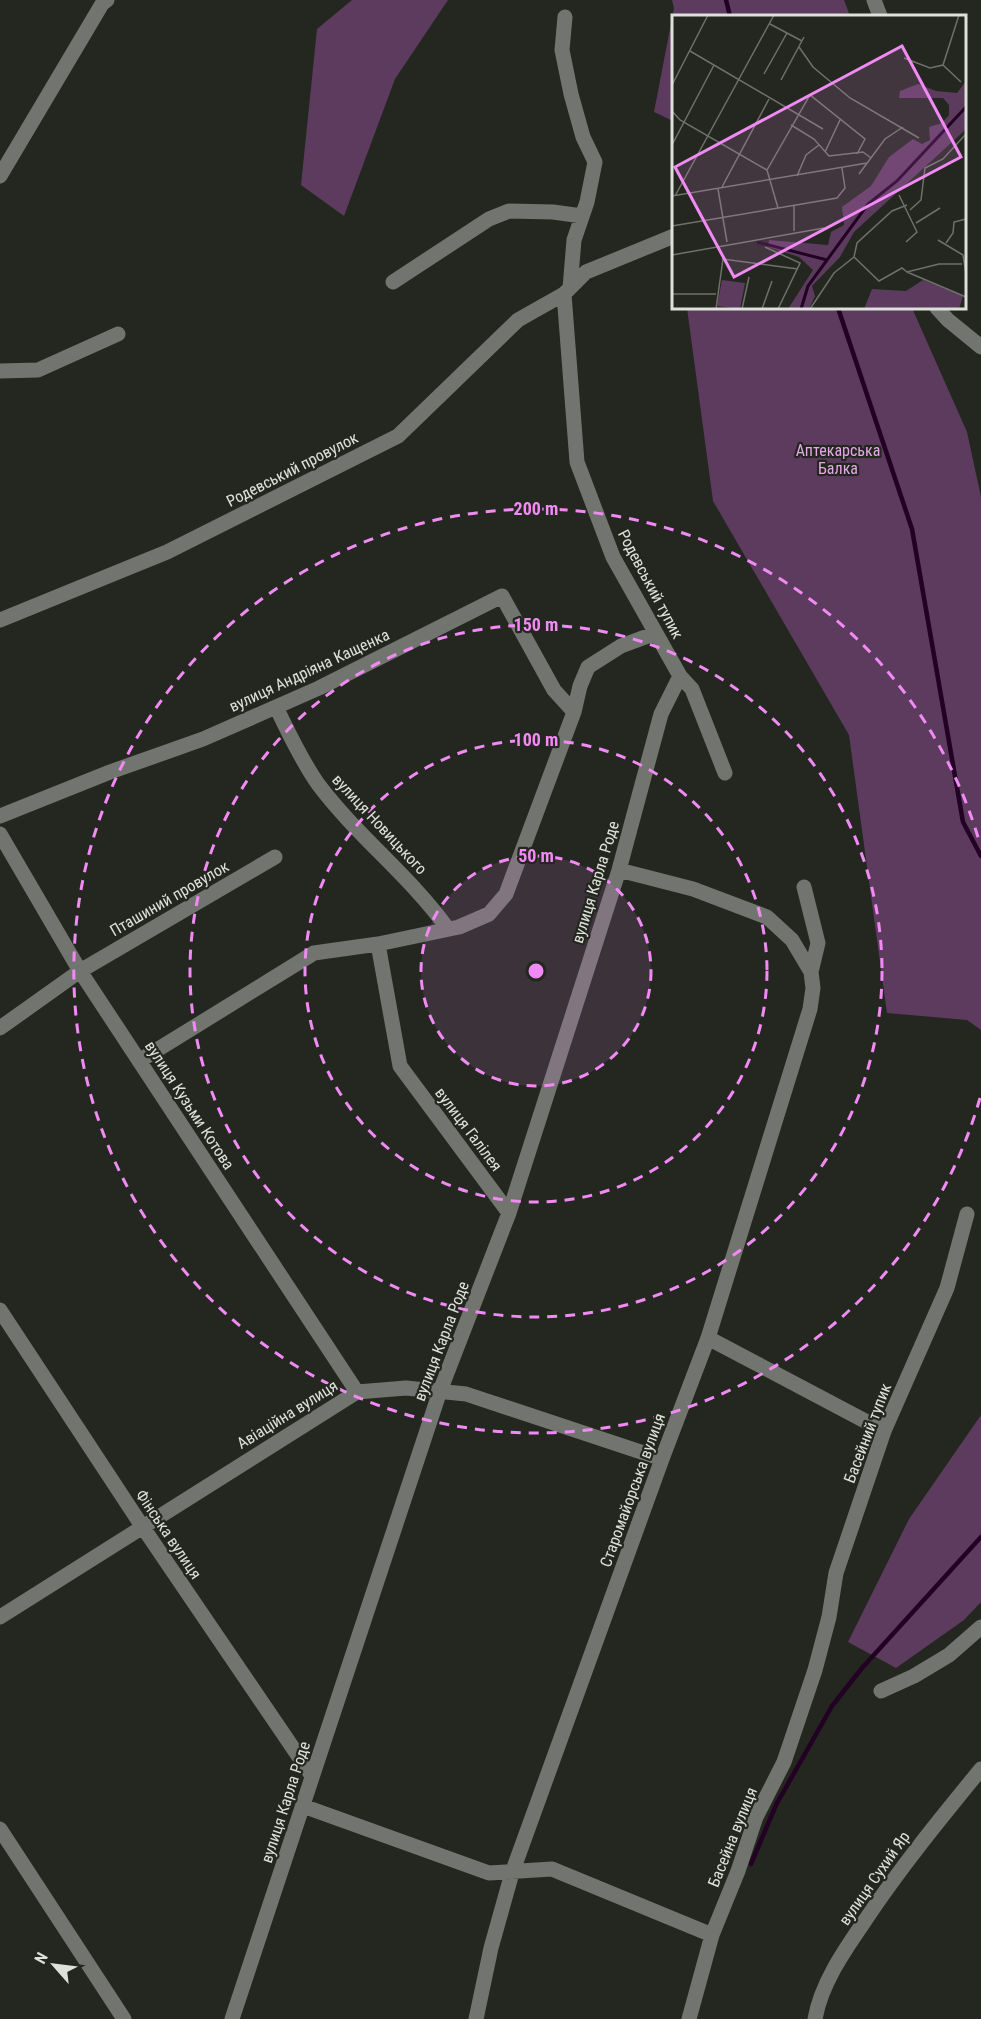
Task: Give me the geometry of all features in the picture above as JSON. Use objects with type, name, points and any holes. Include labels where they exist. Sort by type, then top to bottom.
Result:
[{"type":"street","points":[[0,176],[102,4],[107,0]]},
{"type":"street","points":[[874,0],[880,15]]},
{"type":"street","name":"Родевський тупик","points":[[565,16],[562,50],[583,137],[595,162],[574,240],[567,291],[577,462],[613,557],[680,676],[692,689],[725,773]]},
{"type":"street","points":[[393,282],[489,219],[509,211],[553,212],[582,216]]},
{"type":"street","name":"Родевський провулок","points":[[0,620],[167,552],[398,436],[518,320],[567,291],[586,272],[672,237]]},
{"type":"street","points":[[938,309],[981,347]]},
{"type":"street","points":[[0,370],[38,370],[118,334]]},
{"type":"street","name":"вулиця Андріяна Кащенка","points":[[0,816],[110,772],[202,739],[276,707],[319,688],[502,596],[554,690],[574,712]]},
{"type":"street","points":[[139,1061],[314,953],[378,944],[448,929],[489,914],[506,894],[574,712],[580,686],[588,667],[621,646],[656,633]]},
{"type":"street","name":"вулиця Карла Роде","points":[[232,2019],[440,1391],[509,1213],[619,870],[661,714],[680,676]]},
{"type":"street","name":"вулиця Новицького","points":[[276,707],[295,747],[318,784],[353,825],[431,905],[448,929]]},
{"type":"street","name":"вулиця Кузьми Котова","points":[[0,834],[80,971],[357,1392]]},
{"type":"street","name":"Пташиний провулок","points":[[0,1028],[80,971],[275,857]]},
{"type":"street","points":[[619,870],[693,889],[767,916],[792,940],[811,972]]},
{"type":"street","name":"Старомайорська вулиця","points":[[476,2019],[491,1948],[512,1873],[708,1338],[810,1009],[813,988],[811,972],[818,943],[804,887]]},
{"type":"street","name":"вулиця Галілея","points":[[378,944],[400,1066],[509,1213]]},
{"type":"street","name":"Басейний тупик","points":[[815,1670],[836,1573],[884,1431],[947,1288],[967,1214]]},
{"type":"street","name":"Фінська вулиця","points":[[0,1310],[142,1526],[312,1776]]},
{"type":"street","points":[[708,1338],[884,1431]]},
{"type":"street","name":"Авіаційна вулиця","points":[[0,1617],[357,1392],[406,1388],[466,1395],[662,1459]]},
{"type":"street","points":[[881,1691],[914,1676],[949,1655],[981,1627]]},
{"type":"street","name":"Басейна вулиця","points":[[689,2019],[712,1935],[738,1871],[756,1817],[784,1762],[815,1670]]},
{"type":"street","name":"вулиця Сухий Яр","points":[[815,2019],[818,2003],[843,1954],[898,1871],[981,1769]]},
{"type":"street","points":[[303,1806],[489,1873],[552,1869],[712,1935]]},
{"type":"street","points":[[0,1829],[124,2019]]},
{"type":"green space","points":[[352,0],[448,0],[395,79],[344,216],[301,185],[317,29]]},
{"type":"green space","points":[[672,0],[844,0],[850,15],[673,15]]},
{"type":"green space","points":[[672,18],[672,121],[654,112]]},
{"type":"green space","name":"Аптекарська Балка","points":[[687,309],[912,309],[967,432],[981,497],[981,1030],[967,1020],[887,1013],[849,735],[713,501]]},
{"type":"green space","points":[[981,1415],[981,1602],[964,1620],[896,1668],[848,1642],[909,1519]]},
{"type":"waterway","points":[[726,0],[730,15]]},
{"type":"waterway","points":[[838,309],[912,529],[963,822],[981,856]]},
{"type":"waterway","points":[[751,1864],[776,1805],[832,1706],[862,1668],[981,1537]]}]
